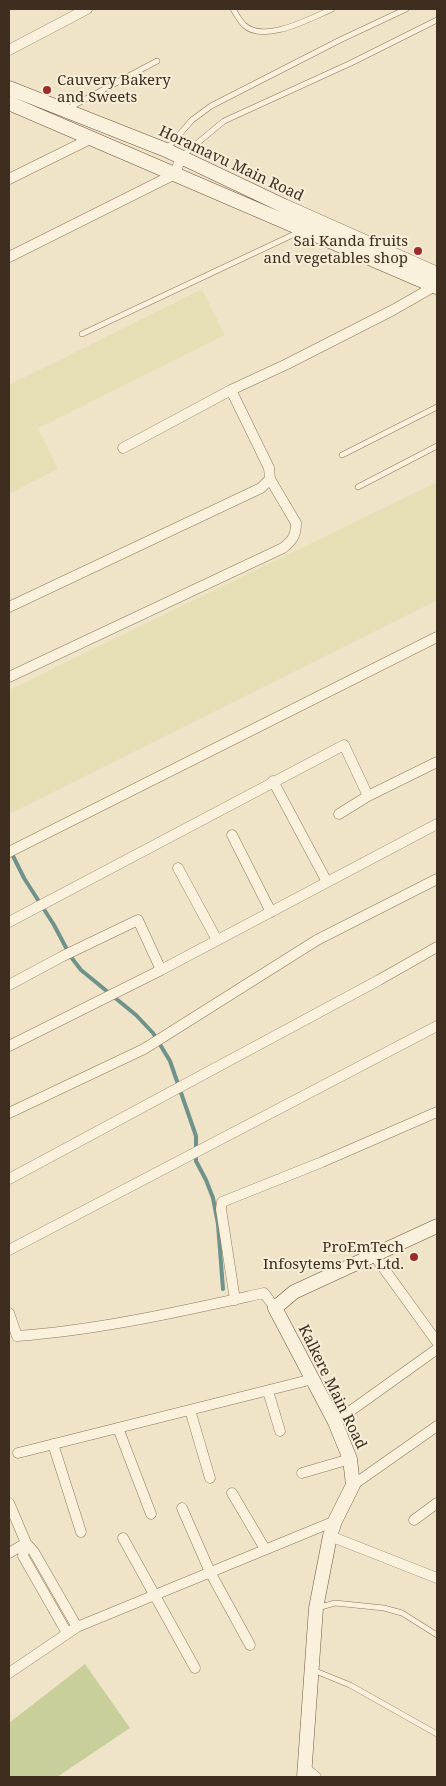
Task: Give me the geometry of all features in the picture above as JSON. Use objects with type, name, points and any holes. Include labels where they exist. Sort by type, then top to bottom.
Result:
[{"type":"main road","name":"Horamavu Main Road","points":[[9,88],[166,150],[310,218],[437,282]]},
{"type":"main road","name":"Horamavu Main Road","points":[[9,103],[302,230],[437,282]]},
{"type":"main road","points":[[275,1308],[294,1292],[437,1226]]},
{"type":"main road","name":"Kalkere Main Road","points":[[275,1308],[335,1422],[350,1459],[353,1485]]},
{"type":"main road","points":[[309,1775],[316,1608],[330,1536],[335,1521],[353,1485]]},
{"type":"street","points":[[9,50],[87,9]]},
{"type":"street","points":[[9,179],[92,138]]},
{"type":"street","points":[[9,257],[174,174],[180,157]]},
{"type":"street","points":[[124,448],[231,390],[393,310],[437,282]]},
{"type":"street","points":[[9,677],[283,548],[293,540],[296,523],[270,479],[269,468],[231,390]]},
{"type":"street","points":[[9,607],[261,488],[270,479]]},
{"type":"street","points":[[9,852],[437,636]]},
{"type":"street","points":[[9,922],[344,744],[368,796]]},
{"type":"street","points":[[339,814],[368,796],[437,762]]},
{"type":"street","points":[[273,782],[327,882]]},
{"type":"street","points":[[9,1046],[161,970],[437,824]]},
{"type":"street","points":[[232,835],[271,912]]},
{"type":"street","points":[[178,868],[217,940]]},
{"type":"street","points":[[9,1113],[144,1049],[317,940],[437,880]]},
{"type":"street","points":[[9,985],[63,956],[138,920],[161,970]]},
{"type":"street","points":[[9,1179],[437,947]]},
{"type":"street","points":[[9,1250],[437,1026]]},
{"type":"street","points":[[235,1300],[222,1202],[322,1162],[437,1112]]},
{"type":"street","points":[[374,1254],[437,1342]]},
{"type":"street","points":[[9,1313],[17,1336],[59,1332],[264,1293],[275,1308]]},
{"type":"street","points":[[335,1422],[437,1349]]},
{"type":"street","points":[[18,1453],[313,1379]]},
{"type":"street","points":[[268,1391],[280,1431]]},
{"type":"street","points":[[190,1410],[210,1478]]},
{"type":"street","points":[[353,1485],[437,1426]]},
{"type":"street","points":[[118,1428],[151,1514]]},
{"type":"street","points":[[53,1444],[81,1532]]},
{"type":"street","points":[[302,1473],[350,1459]]},
{"type":"street","points":[[232,1493],[265,1549]]},
{"type":"street","points":[[9,1503],[26,1543],[34,1552],[77,1627]]},
{"type":"street","points":[[414,1520],[437,1503]]},
{"type":"street","points":[[182,1508],[210,1572],[250,1645]]},
{"type":"street","points":[[9,1673],[77,1627],[335,1521]]},
{"type":"street","points":[[330,1536],[437,1578]]},
{"type":"street","points":[[123,1538],[195,1668]]},
{"type":"street","points":[[9,1553],[26,1543]]},
{"type":"street","points":[[26,1543],[23,1556],[67,1634]]},
{"type":"lane","points":[[233,9],[245,26],[263,32],[278,31],[332,9]]},
{"type":"lane","points":[[166,150],[192,120],[211,106],[340,40],[406,9]]},
{"type":"lane","points":[[180,157],[224,121],[351,63],[437,20]]},
{"type":"lane","points":[[65,110],[157,61]]},
{"type":"lane","points":[[82,334],[302,230],[310,218]]},
{"type":"lane","points":[[342,456],[437,407]]},
{"type":"lane","points":[[358,487],[437,446]]},
{"type":"lane","points":[[316,1608],[335,1603],[384,1608],[402,1613],[437,1634]]},
{"type":"lane","points":[[312,1670],[350,1685],[437,1734]]},
{"type":"shaded area","points":[[202,289],[225,335],[38,428],[58,469],[9,494],[9,385]]},
{"type":"shaded area","points":[[437,482],[437,600],[9,814],[9,690]]},
{"type":"green space","points":[[85,1664],[130,1728],[57,1777],[9,1777],[9,1723]]},
{"type":"waterway","points":[[11,852],[24,878],[54,925],[71,957],[81,970],[136,1015],[153,1033],[170,1061],[196,1136],[196,1161],[213,1198],[218,1224],[223,1289]]},
{"type":"place","name":"Cauvery Bakery and Sweets","points":[[47,90]]},
{"type":"place","name":"Sai Kanda fruits and vegetables shop","points":[[418,251]]},
{"type":"place","name":"ProEmTech Infosytems Pvt. Ltd.","points":[[414,1257]]}]
